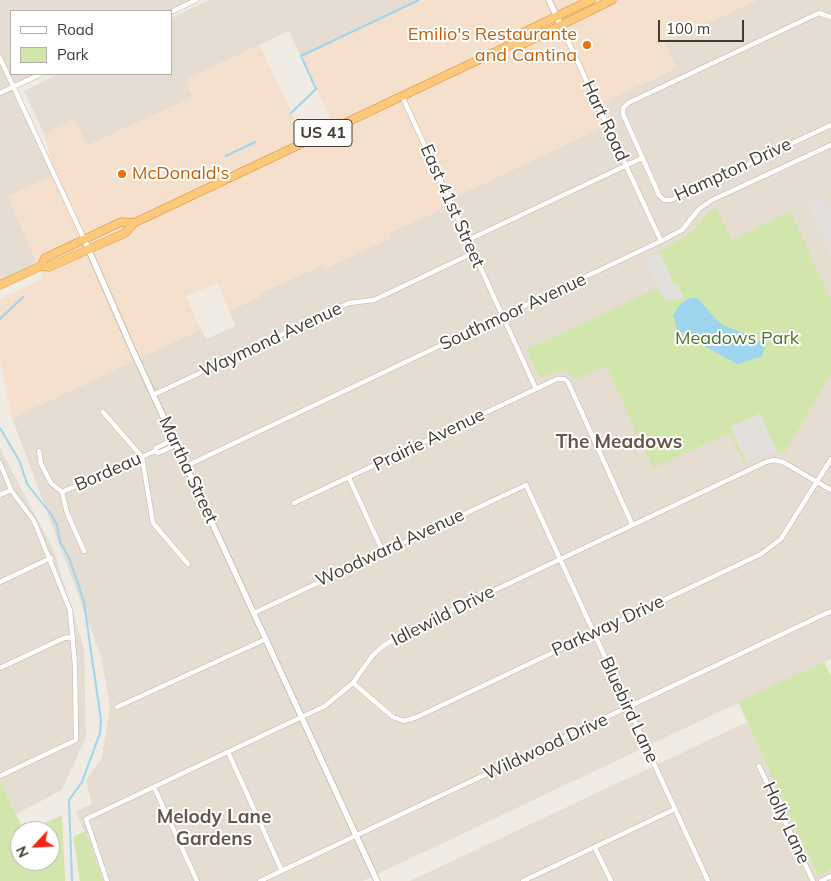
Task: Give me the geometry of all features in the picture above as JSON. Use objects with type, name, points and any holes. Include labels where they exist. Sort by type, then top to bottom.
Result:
[{"type":"highway","name":"US 41","points":[[512,44],[518,35],[591,0]]},
{"type":"highway","name":"US 41","points":[[0,285],[41,266],[49,267],[87,250],[125,232],[134,223],[512,44],[523,44],[612,0]]},
{"type":"highway","name":"US 41","points":[[41,266],[45,258],[120,222],[134,223]]},
{"type":"street","points":[[172,12],[196,0]]},
{"type":"street","name":"Hart Road","points":[[549,0],[660,241]]},
{"type":"street","name":"Hampton Drive","points":[[831,17],[819,13],[628,102],[623,108],[623,114],[642,158],[659,195],[664,200],[671,200],[831,125]]},
{"type":"street","name":"Martha Street","points":[[0,58],[377,881]]},
{"type":"street","points":[[0,93],[38,75]]},
{"type":"street","name":"East 41st Street","points":[[402,96],[536,389]]},
{"type":"street","name":"Southmoor Avenue","points":[[186,466],[660,241],[682,230],[699,209],[712,200],[831,144]]},
{"type":"street","points":[[468,240],[642,158]]},
{"type":"street","name":"Waymond Avenue","points":[[153,395],[349,303],[374,300],[473,253]]},
{"type":"street","name":"Prairie Avenue","points":[[294,503],[557,379],[564,379],[568,382],[632,524]]},
{"type":"street","points":[[103,412],[142,457],[153,523],[188,564]]},
{"type":"street","name":"Bordeau","points":[[62,492],[155,451],[158,453],[175,442]]},
{"type":"street","points":[[39,451],[41,464],[51,484],[62,492],[67,513],[84,550]]},
{"type":"street","name":"Parkway Drive","points":[[354,683],[393,717],[404,721],[417,717],[771,547],[789,528],[831,459]]},
{"type":"street","name":"Idlewild Drive","points":[[107,881],[86,819],[303,718],[332,701],[354,683],[372,656],[404,633],[766,462],[775,460],[831,490]]},
{"type":"street","points":[[0,463],[11,490],[34,520],[51,558],[70,610],[73,637],[76,740],[0,776]]},
{"type":"street","points":[[350,478],[383,552]]},
{"type":"street","name":"Woodward Avenue","points":[[254,613],[526,485]]},
{"type":"street","name":"Bluebird Lane","points":[[526,485],[708,881]]},
{"type":"street","points":[[0,495],[11,490]]},
{"type":"street","points":[[0,582],[51,558]]},
{"type":"street","name":"Wildwood Drive","points":[[260,881],[831,611]]},
{"type":"street","points":[[0,668],[64,638],[73,637]]},
{"type":"street","points":[[118,708],[266,639]]},
{"type":"street","points":[[228,752],[282,871]]},
{"type":"street","name":"Holly Lane","points":[[759,766],[813,881]]},
{"type":"street","points":[[154,787],[197,881]]},
{"type":"street","points":[[523,881],[675,809]]},
{"type":"street","points":[[595,848],[611,881]]},
{"type":"street","points":[[821,881],[831,876]]},
{"type":"shaded area","points":[[0,0],[192,0],[171,10],[10,10],[10,75],[35,75],[12,86],[52,175],[37,264],[0,282]]},
{"type":"shaded area","points":[[209,0],[421,0],[301,56],[289,31],[186,80],[193,97],[87,146],[74,119],[44,134],[24,91],[57,75],[172,75],[172,18]]},
{"type":"shaded area","points":[[421,0],[757,0],[665,43],[676,68],[604,102],[612,119],[602,127],[445,202],[446,207],[389,233],[391,238],[325,269],[324,264],[261,293],[261,296],[229,311],[217,283],[186,296],[201,329],[12,418],[0,361],[0,299],[43,278],[7,196],[55,174],[44,134],[74,119],[88,146],[193,97],[186,80],[260,45],[302,135],[330,118],[301,56]]},
{"type":"shaded area","points":[[757,0],[831,0],[831,659],[363,881],[103,881],[76,811],[92,804],[86,780],[102,758],[110,707],[101,656],[12,418],[201,329],[206,339],[236,326],[229,311],[261,296],[261,293],[324,264],[325,268],[391,238],[389,233],[446,207],[445,202],[602,127],[612,119],[604,102],[676,68],[665,43]]},
{"type":"shaded area","points":[[823,196],[831,214],[831,257],[806,203]]},
{"type":"shaded area","points":[[660,252],[674,284],[679,286],[684,298],[668,301],[665,300],[661,293],[644,259]]},
{"type":"shaded area","points":[[760,413],[778,453],[767,453],[746,462],[730,427]]},
{"type":"shaded area","points":[[0,448],[54,551],[84,649],[86,737],[62,790],[16,814],[0,780]]},
{"type":"shaded area","points":[[747,722],[818,875],[831,869],[831,881],[410,881]]},
{"type":"green space","name":"Meadows Park","points":[[716,208],[732,240],[790,211],[831,300],[831,374],[784,453],[767,453],[744,463],[730,433],[653,468],[606,366],[575,380],[567,372],[563,371],[540,377],[526,350],[658,288],[644,259],[689,235],[709,212]]},
{"type":"green space","points":[[824,662],[831,676],[831,869],[818,876],[738,702]]},
{"type":"green space","points":[[0,780],[19,821],[10,821],[10,871],[60,871],[60,821],[49,821],[62,815],[65,881],[0,881]]},
{"type":"green space","points":[[85,831],[103,881],[80,881],[73,837]]},
{"type":"water","points":[[691,298],[697,298],[722,324],[758,340],[764,348],[761,357],[737,364],[684,335],[677,328],[673,315],[681,303]]},
{"type":"waterway","points":[[291,113],[316,89],[301,56],[419,0]]},
{"type":"waterway","points":[[226,156],[255,142]]},
{"type":"waterway","points":[[0,319],[23,297]]},
{"type":"waterway","points":[[0,428],[20,462],[27,484],[51,514],[57,525],[60,542],[69,558],[84,603],[101,720],[100,733],[82,782],[69,800],[72,881]]},
{"type":"place","name":"Emilio's Restaurante and Cantina","points":[[587,45]]},
{"type":"place","name":"McDonald's","points":[[122,174]]},
{"type":"district","name":"The Meadows","points":[[619,442]]},
{"type":"district","name":"Melody Lane Gardens","points":[[214,828]]}]
